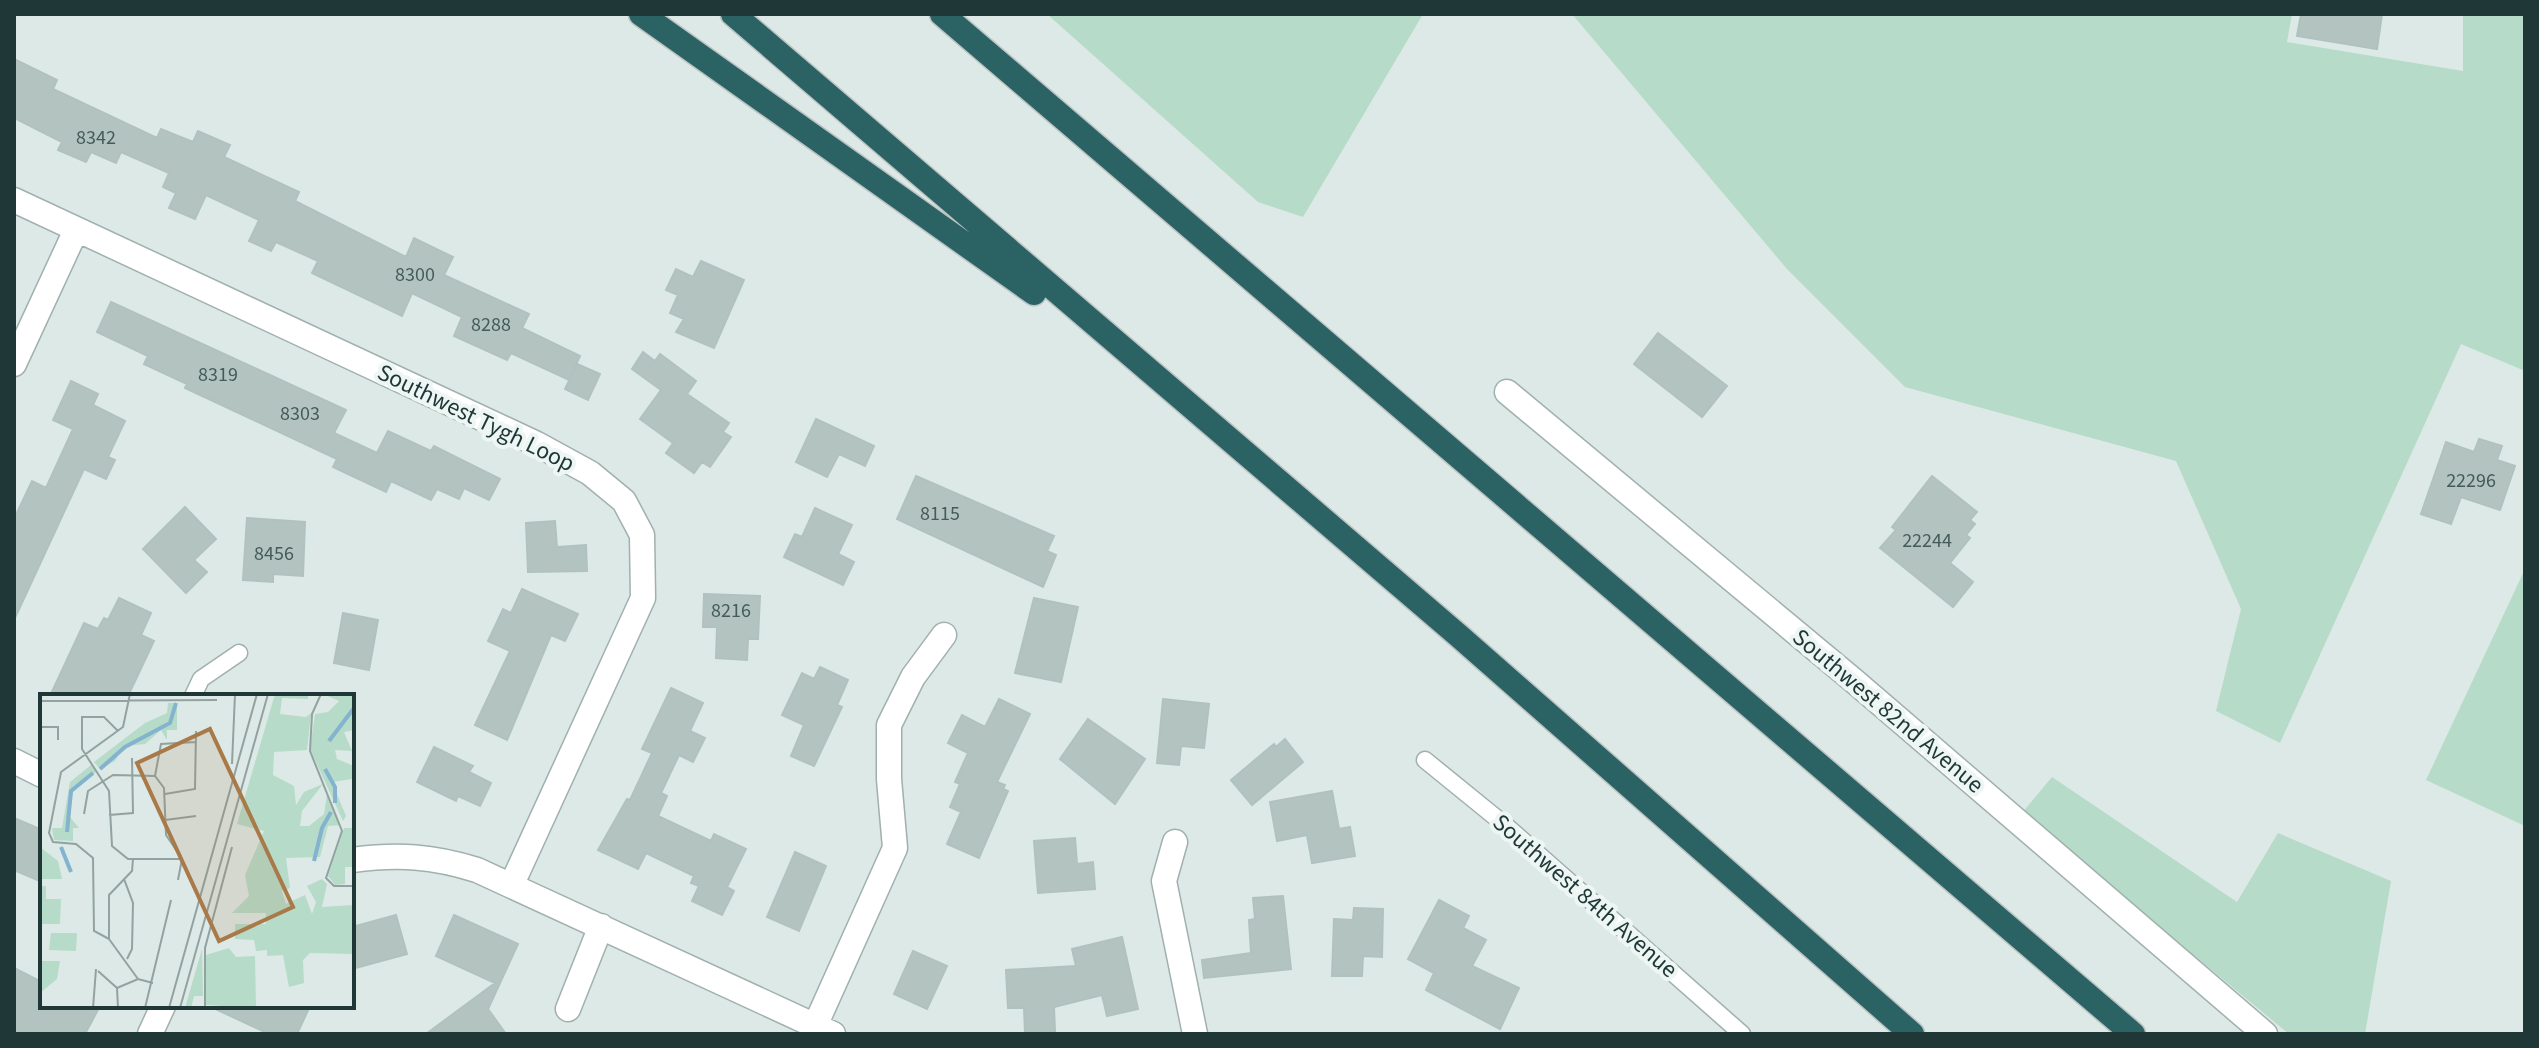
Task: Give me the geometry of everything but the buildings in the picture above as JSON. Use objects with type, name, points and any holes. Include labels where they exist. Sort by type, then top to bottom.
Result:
[{"type":"highway","points":[[641,14],[1150,375]]},
{"type":"highway","points":[[733,14],[1150,375],[1459,636],[1912,1034]]},
{"type":"highway","points":[[942,14],[2133,1034]]},
{"type":"street","name":"Southwest Tygh Loop","points":[[14,200],[537,444],[590,473],[624,501],[642,535],[643,598],[512,884]]},
{"type":"street","points":[[14,364],[76,230]]},
{"type":"street","name":"Southwest 82nd Avenue","points":[[1507,392],[1853,680],[2265,1034]]},
{"type":"street","points":[[354,860],[387,856],[436,857],[512,884],[824,1030],[895,848],[889,779],[889,725],[913,677],[944,635]]},
{"type":"street","points":[[14,761],[40,774]]},
{"type":"street","points":[[1175,842],[1164,881],[1169,921],[1195,1034]]},
{"type":"street","points":[[568,1009],[601,926]]},
{"type":"street","points":[[150,1034],[162,1008]]},
{"type":"lane","points":[[194,694],[201,679],[239,653]]},
{"type":"lane","name":"Southwest 84th Avenue","points":[[1425,760],[1517,835],[1742,1034]]},
{"type":"green space","points":[[1047,14],[1423,14],[1303,217],[1258,202]]},
{"type":"green space","points":[[1572,14],[2292,14],[2287,42],[2463,71],[2463,14],[2525,14],[2525,371],[2461,344],[2280,743],[2216,711],[2241,609],[2176,461],[1905,387],[1787,269]]},
{"type":"green space","points":[[2525,569],[2525,826],[2426,780]]},
{"type":"green space","points":[[2052,777],[2237,902],[2278,833],[2391,881],[2365,1034],[2289,1034],[2022,813]]}]
